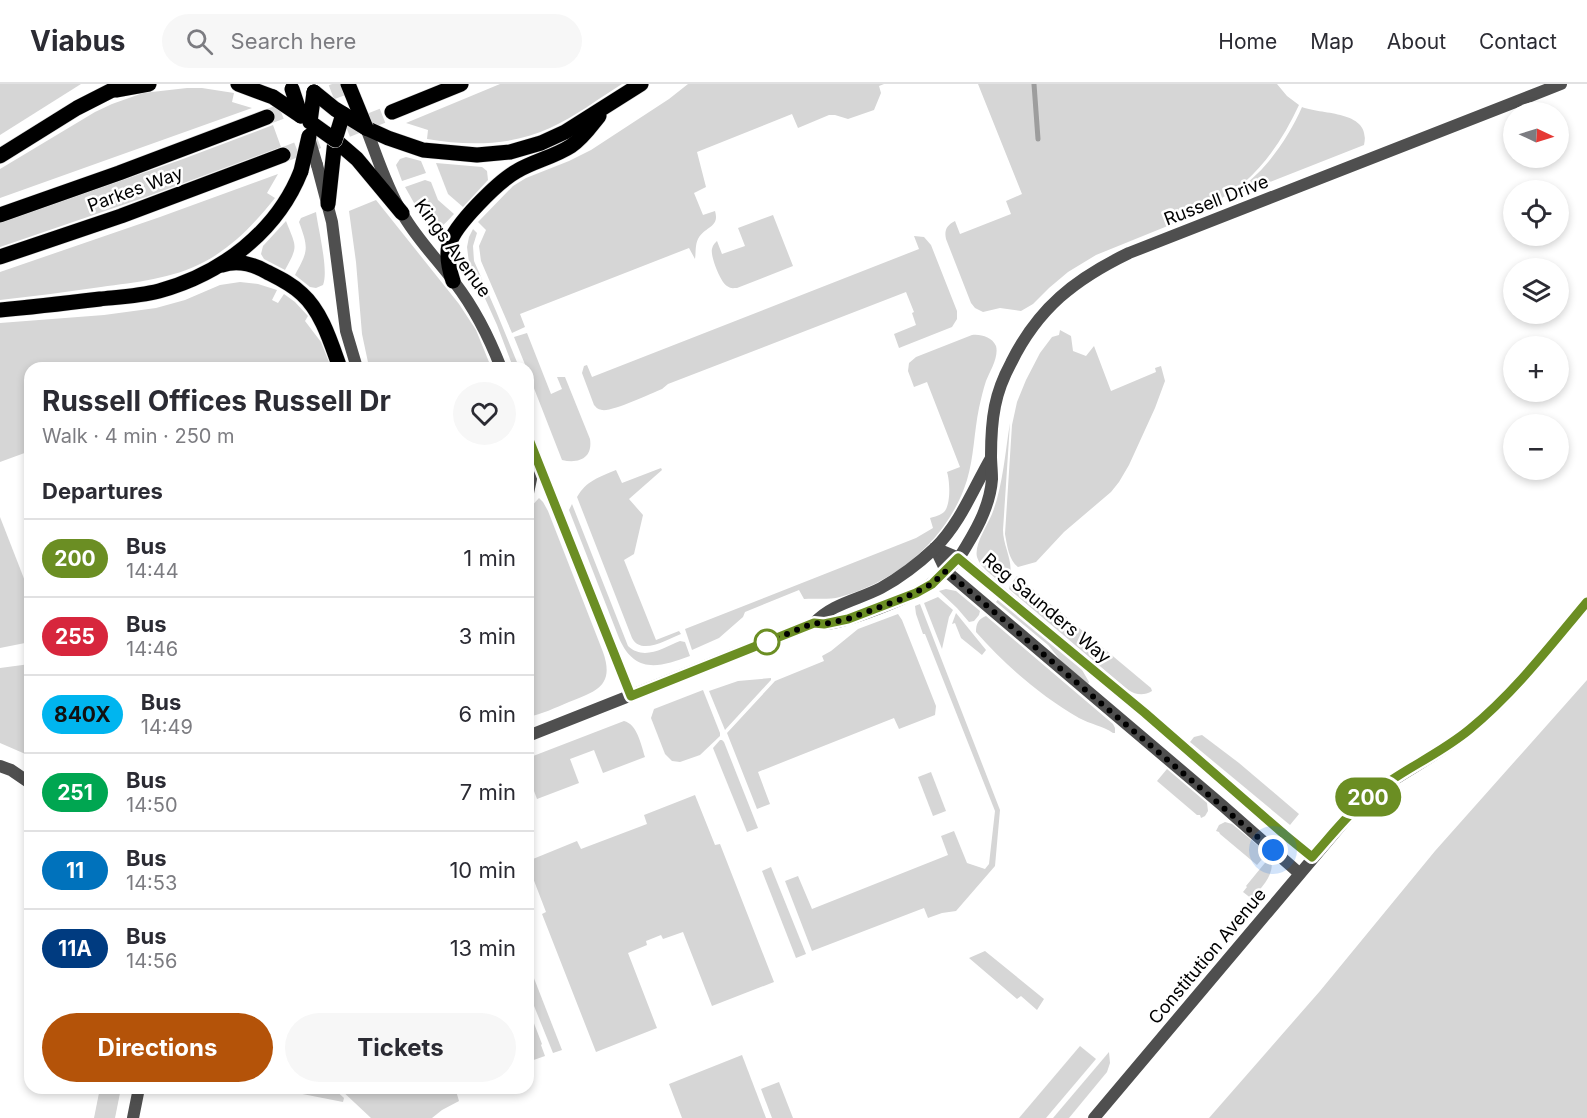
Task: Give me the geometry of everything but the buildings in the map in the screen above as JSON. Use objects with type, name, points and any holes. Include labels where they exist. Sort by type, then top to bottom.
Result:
[{"type":"main road","points":[[0,156],[77,108],[124,84]]},
{"type":"main road","points":[[110,91],[149,84]]},
{"type":"main road","points":[[238,84],[273,97],[307,124],[335,140],[350,153],[402,213]]},
{"type":"main road","points":[[392,112],[461,84]]},
{"type":"main road","points":[[303,87],[366,128],[388,138],[423,150],[477,154],[510,152],[552,139],[641,84]]},
{"type":"main road","points":[[328,204],[335,140],[351,86]]},
{"type":"main road","name":"Kings Avenue","points":[[351,86],[366,128]]},
{"type":"main road","points":[[303,87],[307,124]]},
{"type":"main road","points":[[0,310],[157,292],[198,278],[240,251],[266,227],[289,195],[301,171],[307,124],[303,87]]},
{"type":"main road","points":[[453,280],[448,262],[448,249],[453,234],[461,224],[492,190],[509,176],[573,145],[609,104]]},
{"type":"main road","name":"Parkes Way","points":[[0,215],[267,117]]},
{"type":"main road","name":"Parkes Way","points":[[0,257],[121,216],[283,155]]},
{"type":"main road","points":[[219,266],[235,263],[252,265],[301,293],[314,309],[337,362]]},
{"type":"street","name":"Russell Drive","points":[[814,623],[824,624],[848,619],[902,599],[932,584],[958,558],[975,533],[986,506],[992,482],[991,458],[994,407],[997,395],[1018,348],[1033,325],[1072,286],[1092,272],[1129,253],[1561,84]]},
{"type":"street","points":[[307,124],[328,204],[338,262],[346,332],[355,362]]},
{"type":"street","name":"Kings Avenue","points":[[366,128],[386,180],[402,213],[417,236],[468,300],[484,327],[499,362]]},
{"type":"street","points":[[534,452],[631,696]]},
{"type":"street","name":"Russell Drive","points":[[534,734],[814,623],[823,613],[891,582],[917,564],[947,536],[960,517],[991,458]]},
{"type":"street","name":"Reg Saunders Way","points":[[935,548],[958,558],[1145,713],[1312,857]]},
{"type":"street","name":"Reg Saunders Way","points":[[935,548],[946,571],[1299,873]]},
{"type":"street","name":"Constitution Avenue","points":[[1094,1118],[1345,819],[1368,797],[1459,738],[1499,704],[1587,602]]},
{"type":"street","points":[[1133,729],[1145,713]]},
{"type":"street","points":[[0,766],[24,779]]},
{"type":"street","points":[[1223,806],[1235,792]]},
{"type":"street","points":[[132,1118],[138,1094]]},
{"type":"shaded area","points":[[0,84],[81,84],[0,135]]},
{"type":"shaded area","points":[[500,84],[622,84],[578,113],[550,128],[505,141],[458,143],[427,139],[428,130],[406,123]]},
{"type":"shaded area","points":[[688,84],[884,84],[879,86],[881,93],[874,110],[848,119],[829,115],[798,128],[792,114],[697,152],[706,187],[694,193],[703,215],[715,211],[716,217],[714,224],[698,239],[695,259],[689,248],[520,314],[525,327],[512,333],[481,261],[479,246],[486,230],[478,222],[513,186],[526,178],[591,150]]},
{"type":"shaded area","points":[[978,84],[1277,84],[1299,105],[1274,150],[1252,176],[1239,187],[1210,204],[1212,208],[1096,255],[1068,272],[1033,304],[1021,311],[1000,308],[983,312],[971,303],[945,233],[948,226],[955,221],[960,234],[1011,214],[1006,201],[1022,194]]},
{"type":"shaded area","points":[[187,88],[234,93],[232,102],[252,108],[0,198],[0,169],[95,112],[143,93]]},
{"type":"shaded area","points":[[1302,107],[1353,120],[1360,125],[1364,134],[1364,145],[1234,196],[1271,158]]},
{"type":"shaded area","points":[[273,125],[281,147],[146,197],[0,247],[0,223]]},
{"type":"shaded area","points":[[406,157],[421,161],[426,173],[402,181],[396,165],[400,159]]},
{"type":"shaded area","points":[[436,163],[482,167],[487,171],[488,180],[463,207],[448,194]]},
{"type":"shaded area","points":[[278,174],[267,193],[275,198],[260,216],[225,249],[192,268],[141,281],[0,300],[0,272]]},
{"type":"shaded area","points":[[425,180],[431,182],[438,200],[454,214],[444,224],[434,229],[426,224],[405,187]]},
{"type":"shaded area","points":[[376,200],[459,304],[476,330],[489,362],[368,362],[362,334],[349,211]]},
{"type":"shaded area","points":[[316,212],[325,278],[323,285],[316,288],[310,287],[295,275],[306,250],[299,222],[301,218]]},
{"type":"shaded area","points":[[773,215],[793,266],[737,288],[728,287],[714,263],[712,249],[714,245],[717,241],[722,254],[745,246],[738,228]]},
{"type":"shaded area","points":[[286,221],[294,250],[285,270],[264,259],[261,254],[263,246]]},
{"type":"shaded area","points":[[473,229],[477,233],[473,246],[474,261],[517,362],[511,362],[469,263],[467,247]]},
{"type":"shaded area","points":[[914,236],[924,237],[931,245],[957,311],[957,319],[952,327],[899,348],[894,334],[916,325],[912,313],[914,312],[906,292],[668,384],[662,389],[622,406],[602,410],[594,405],[582,373],[584,366],[587,365],[592,377],[919,249]]},
{"type":"shaded area","points":[[240,282],[258,284],[277,290],[272,300],[278,303],[284,294],[308,316],[305,321],[321,342],[329,362],[24,362],[24,453],[0,462],[0,323],[104,315],[156,308],[185,300],[220,285]]},
{"type":"shaded area","points":[[1060,330],[1071,336],[1073,351],[1086,356],[1094,346],[1111,391],[1156,372],[1155,368],[1161,366],[1165,381],[1155,408],[1119,482],[1111,492],[1064,532],[1036,562],[1018,567],[1010,557],[1005,534],[1012,425],[1017,402],[1026,380],[1040,353],[1052,337],[1059,335]]},
{"type":"shaded area","points":[[527,333],[551,394],[562,389],[557,377],[565,377],[590,439],[589,451],[583,458],[574,461],[562,460],[534,388],[534,362],[524,362],[514,337]]},
{"type":"shaded area","points":[[972,335],[989,338],[997,350],[981,398],[967,480],[959,501],[934,538],[901,568],[861,590],[836,598],[804,599],[799,590],[745,612],[743,617],[719,638],[692,650],[685,629],[916,538],[933,528],[930,518],[943,513],[948,504],[947,472],[960,467],[927,382],[914,387],[908,371],[909,363],[916,357]]},
{"type":"shaded area","points":[[1010,423],[1003,530],[1011,570],[1007,582],[1002,584],[981,565],[977,552],[979,541],[992,514],[999,492]]},
{"type":"shaded area","points":[[661,468],[662,470],[629,499],[643,515],[634,554],[624,560],[656,640],[679,631],[681,634],[655,645],[642,646],[632,638],[577,497],[589,483],[616,470],[622,483]]},
{"type":"shaded area","points":[[539,498],[548,511],[603,652],[607,673],[601,686],[595,690],[534,715],[534,503]]},
{"type":"shaded area","points":[[572,504],[628,646],[640,653],[647,653],[680,641],[685,642],[690,656],[659,665],[649,665],[633,658],[625,650],[569,510]]},
{"type":"shaded area","points":[[0,517],[24,579],[24,643],[0,648]]},
{"type":"shaded area","points":[[1017,576],[1152,691],[1140,694],[1128,690],[1009,589]]},
{"type":"shaded area","points":[[946,589],[956,591],[980,611],[974,621],[969,622],[939,591]]},
{"type":"shaded area","points":[[938,597],[953,610],[949,617],[942,649],[924,603]]},
{"type":"shaded area","points":[[1000,597],[1075,662],[1081,668],[1088,684],[1062,662],[1048,645],[996,602]]},
{"type":"shaded area","points":[[920,604],[1000,810],[995,866],[956,911],[928,918],[924,908],[812,951],[785,881],[798,876],[812,909],[948,855],[941,836],[954,831],[967,863],[985,869],[989,864],[995,811],[925,634],[923,634],[915,606]]},
{"type":"shaded area","points":[[956,613],[986,650],[982,655],[961,638],[955,623],[952,624]]},
{"type":"shaded area","points":[[898,614],[936,706],[935,715],[899,729],[894,718],[758,772],[770,804],[757,809],[727,733],[775,681],[824,661],[822,656],[858,629]]},
{"type":"shaded area","points":[[986,616],[1113,724],[1115,733],[1083,720],[1065,709],[1011,668],[976,632],[978,622]]},
{"type":"shaded area","points":[[24,665],[24,753],[0,743],[0,668]]},
{"type":"shaded area","points":[[771,678],[725,730],[709,691],[738,681]]},
{"type":"shaded area","points":[[1587,680],[1587,1118],[1209,1118],[1320,991],[1435,851]]},
{"type":"shaded area","points":[[703,690],[720,736],[700,755],[680,762],[672,761],[665,754],[651,718],[654,709]]},
{"type":"shaded area","points":[[624,721],[635,730],[645,757],[603,773],[594,750],[570,759],[579,783],[537,799],[534,791],[534,756]]},
{"type":"shaded area","points":[[1202,735],[1299,814],[1290,825],[1190,742],[1194,737]]},
{"type":"shaded area","points":[[720,740],[724,742],[758,828],[747,832],[713,748]]},
{"type":"shaded area","points":[[1167,769],[1207,803],[1208,811],[1205,816],[1201,818],[1157,781]]},
{"type":"shaded area","points":[[931,772],[946,811],[933,816],[918,777]]},
{"type":"shaded area","points":[[695,795],[715,845],[720,844],[774,982],[712,1006],[683,932],[663,939],[661,935],[646,941],[647,945],[628,953],[657,1028],[596,1052],[542,914],[546,912],[534,881],[534,859],[577,841],[581,849],[647,824],[644,815]]},
{"type":"shaded area","points":[[1225,822],[1232,824],[1267,853],[1257,865],[1216,831],[1219,825]]},
{"type":"shaded area","points":[[1269,858],[1272,864],[1269,875],[1252,899],[1243,892]]},
{"type":"shaded area","points":[[771,867],[806,954],[796,958],[762,871]]},
{"type":"shaded area","points":[[985,951],[1044,999],[1037,1010],[1021,996],[1017,999],[969,958]]},
{"type":"shaded area","points":[[534,978],[562,1050],[553,1053],[534,1006]]},
{"type":"shaded area","points":[[534,1023],[542,1044],[545,1056],[534,1060]]},
{"type":"shaded area","points":[[1080,1046],[1096,1059],[1046,1118],[1019,1118]]},
{"type":"shaded area","points":[[1109,1052],[1110,1063],[1107,1072],[1069,1118],[1053,1118]]},
{"type":"shaded area","points":[[742,1055],[766,1118],[682,1118],[669,1084]]},
{"type":"shaded area","points":[[779,1082],[793,1118],[772,1118],[761,1089]]},
{"type":"shaded area","points":[[99,1094],[120,1094],[115,1118],[94,1118]]},
{"type":"shaded area","points":[[302,1094],[340,1094],[344,1098],[343,1102]]},
{"type":"shaded area","points":[[345,1094],[457,1094],[459,1101],[432,1118],[371,1118]]},
{"type":"waterway","points":[[1034,84],[1038,139]]},
{"type":"tunnel","points":[[267,117],[353,84]]},
{"type":"tunnel","points":[[283,155],[392,112]]},
{"type":"bus line","name":"200","points":[[534,452],[631,696],[814,623],[824,624],[848,619],[902,599],[932,584],[958,558],[1145,713],[1312,857],[1345,819],[1368,797],[1459,738],[1499,704],[1587,602]]},
{"type":"route","points":[[767,642],[814,623],[824,624],[848,619],[902,599],[932,584],[946,571],[1273,850]]}]
